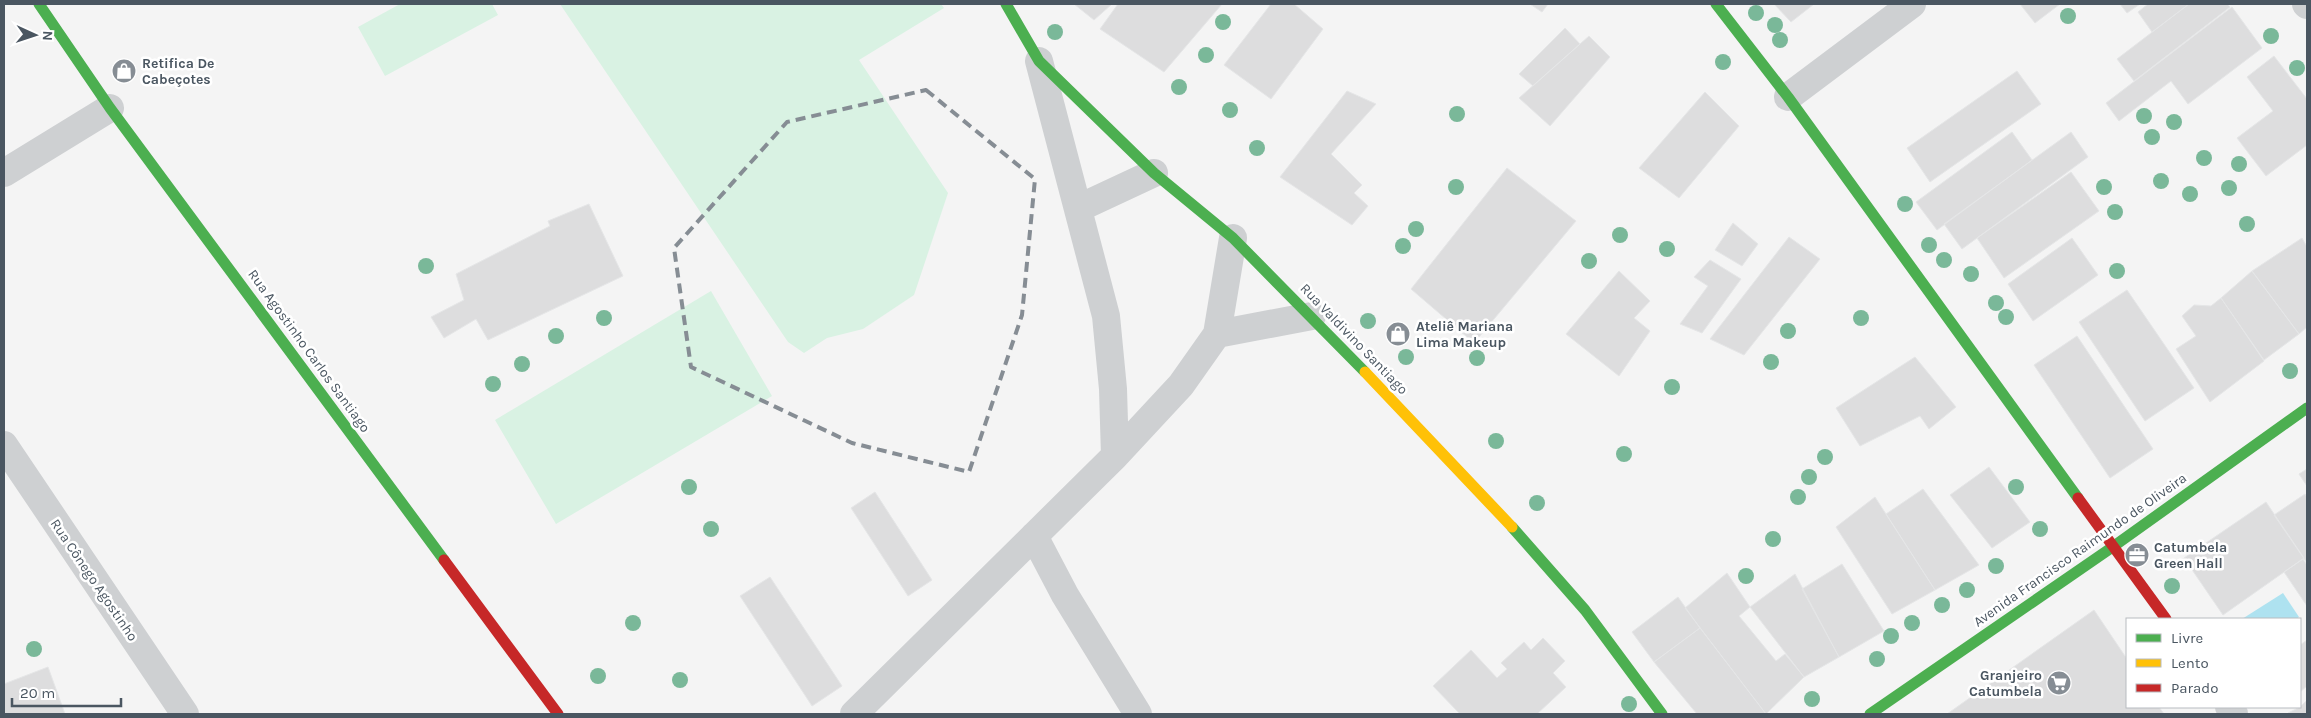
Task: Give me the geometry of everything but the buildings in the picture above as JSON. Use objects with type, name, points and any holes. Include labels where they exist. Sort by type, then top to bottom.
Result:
[{"type":"street","name":"Rua Agostinho Carlos Santiago","points":[[39,4],[110,108],[558,714]]},
{"type":"street","name":"Rua Valdivino Santiago","points":[[1006,4],[1039,61],[1154,173],[1232,238],[1312,316],[1494,507],[1579,603],[1662,714]]},
{"type":"street","points":[[1716,4],[1788,97],[2165,618]]},
{"type":"street","points":[[1788,97],[1912,4]]},
{"type":"street","points":[[1039,61],[1080,208],[1106,316],[1114,389],[1115,456]]},
{"type":"street","points":[[4,173],[110,108]]},
{"type":"street","points":[[1080,208],[1154,173]]},
{"type":"street","points":[[854,714],[1115,456],[1181,385],[1217,334],[1232,238]]},
{"type":"street","points":[[1217,334],[1312,316]]},
{"type":"street","name":"Avenida Francisco Raimundo de Oliveira","points":[[1870,714],[2114,546],[2307,408]]},
{"type":"street","name":"Rua Cônego Agostinho","points":[[4,445],[185,714]]},
{"type":"street","points":[[1034,536],[1065,595],[1138,714]]},
{"type":"highlighted area","points":[[926,90],[1035,179],[1022,315],[969,472],[852,443],[691,367],[674,248],[787,122]]},
{"type":"green space","points":[[400,4],[492,4],[498,15],[385,76],[358,27]]},
{"type":"green space","points":[[560,4],[941,4],[944,8],[859,60],[948,193],[914,295],[863,329],[827,338],[804,353],[788,342]]},
{"type":"green space","points":[[711,291],[772,396],[556,524],[495,420]]},
{"type":"water","points":[[2283,593],[2299,617],[2298,618],[2244,618]]},
{"type":"traffic: fast","points":[[39,4],[110,108],[444,560]]},
{"type":"traffic: fast","points":[[1006,4],[1039,61],[1154,173],[1233,238],[1365,372]]},
{"type":"traffic: fast","points":[[1716,4],[1788,97],[2078,498]]},
{"type":"traffic: fast","points":[[1870,714],[2114,546],[2307,408]]},
{"type":"traffic: fast","points":[[1512,527],[1585,610],[1662,714]]},
{"type":"traffic: slow","points":[[1365,372],[1512,527]]},
{"type":"traffic: jam","points":[[2078,498],[2165,618]]},
{"type":"traffic: jam","points":[[444,560],[558,714]]},
{"type":"place","name":"Retifica De Cabeçotes","points":[[124,71]]},
{"type":"place","name":"Ateliê Mariana Lima Makeup","points":[[1398,334]]},
{"type":"place","name":"Catumbela Green Hall","points":[[2137,555]]},
{"type":"place","name":"Granjeiro Catumbela","points":[[2059,683]]}]
